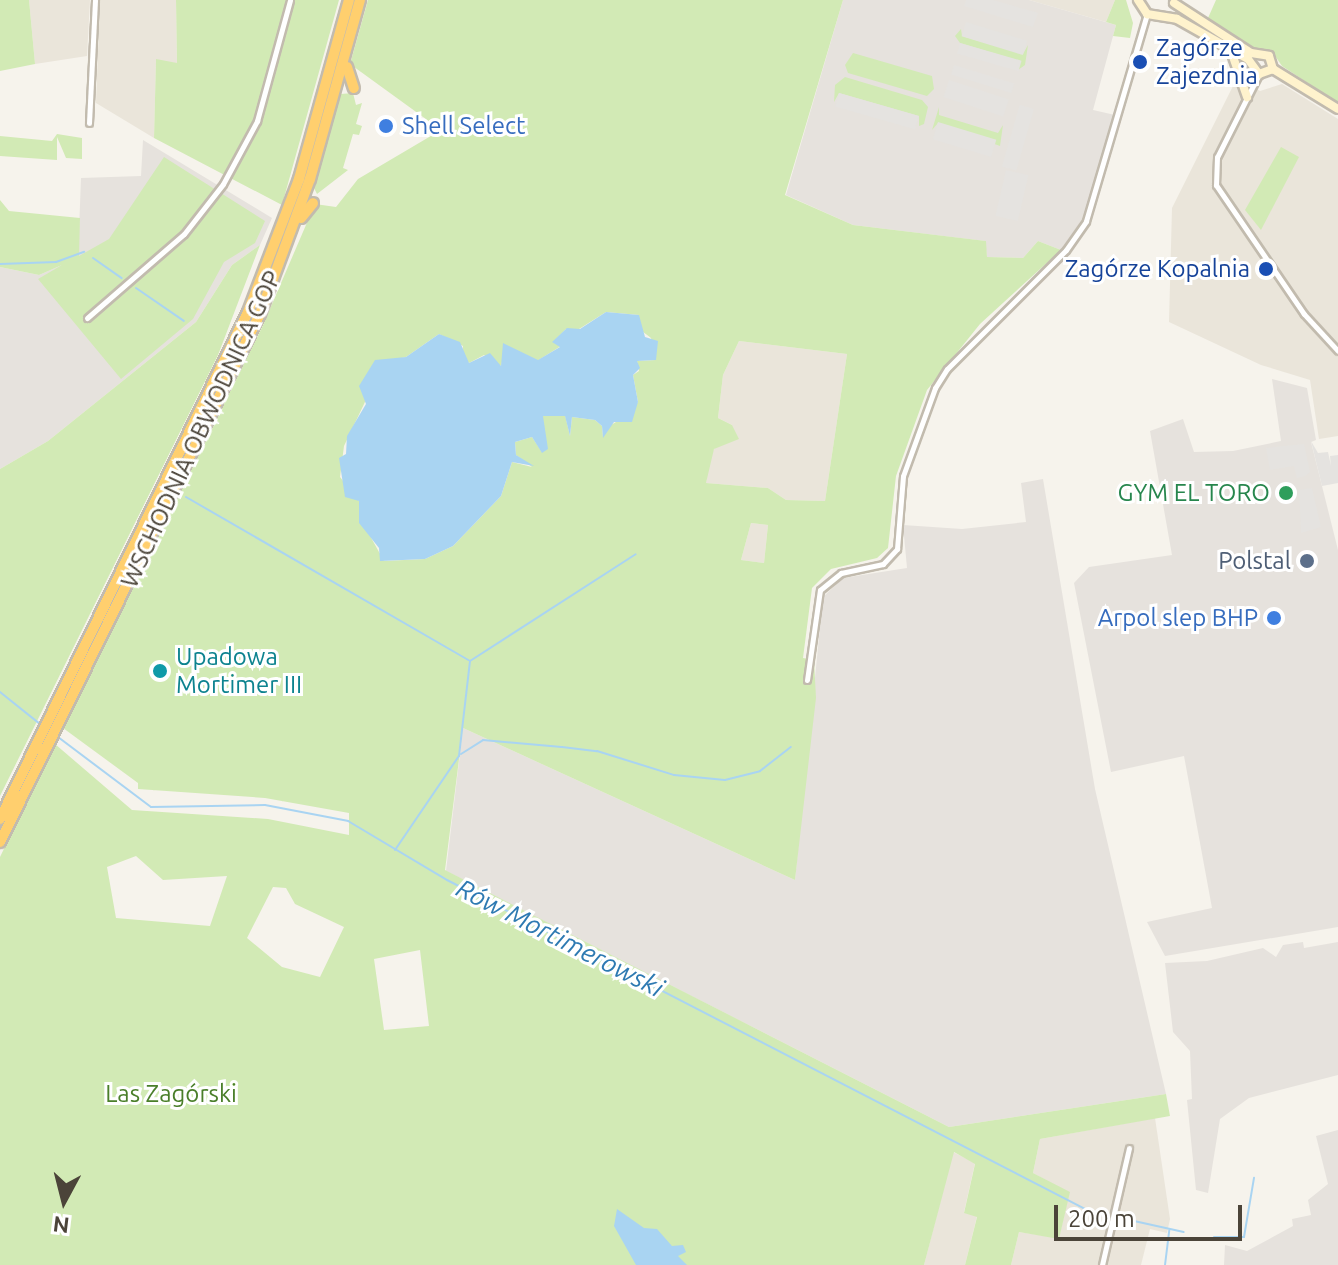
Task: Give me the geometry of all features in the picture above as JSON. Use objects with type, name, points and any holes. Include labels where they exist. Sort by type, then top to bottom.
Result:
[{"type":"highway","name":"WSCHODNIA OBWODNICA GOP","points":[[72,684],[253,299],[299,179],[349,0]]},
{"type":"highway","name":"WSCHODNIA OBWODNICA GOP","points":[[0,842],[18,794],[72,684],[260,314],[290,237],[360,0]]},
{"type":"highway","points":[[349,45],[347,76],[354,88]]},
{"type":"highway","points":[[290,237],[313,203]]},
{"type":"highway","name":"WSCHODNIA OBWODNICA GOP","points":[[0,819],[18,794]]},
{"type":"street","points":[[89,123],[95,0]]},
{"type":"street","points":[[87,318],[184,234],[223,184],[257,121],[290,0]]},
{"type":"street","points":[[1138,0],[1147,14],[1174,18],[1230,50],[1256,60],[1271,57],[1273,69],[1338,109]]},
{"type":"street","points":[[1161,16],[1174,1],[1256,60],[1259,74],[1217,157],[1216,185],[1304,314],[1338,351]]},
{"type":"street","points":[[807,680],[817,601],[832,577],[891,559],[897,549],[903,476],[935,388],[947,369],[1066,250],[1086,221],[1147,14]]},
{"type":"street","points":[[1230,50],[1247,97]]},
{"type":"street","points":[[1259,74],[1273,69]]},
{"type":"street","points":[[1102,1265],[1129,1148]]},
{"type":"shaded area","points":[[29,0],[90,0],[87,56],[35,64]]},
{"type":"shaded area","points":[[100,0],[176,0],[177,64],[156,60],[154,138],[96,103]]},
{"type":"shaded area","points":[[843,0],[1029,0],[1116,25],[1093,110],[1115,115],[1085,215],[1061,250],[1038,241],[1023,258],[987,257],[985,241],[853,225],[786,195]]},
{"type":"shaded area","points":[[966,0],[993,0],[1038,13],[1033,27],[964,6]]},
{"type":"shaded area","points":[[1029,0],[1115,0],[1106,22]]},
{"type":"shaded area","points":[[966,22],[1027,41],[1023,55],[962,36]]},
{"type":"shaded area","points":[[960,43],[1022,61],[1018,71],[957,54]]},
{"type":"shaded area","points":[[954,65],[1014,83],[1011,93],[951,75]]},
{"type":"shaded area","points":[[1237,78],[1260,91],[1282,84],[1338,119],[1338,436],[1319,439],[1310,380],[1261,365],[1169,322],[1172,208]]},
{"type":"shaded area","points":[[949,80],[1009,99],[1003,117],[943,97]]},
{"type":"shaded area","points":[[839,93],[919,116],[915,129],[835,106]]},
{"type":"shaded area","points":[[1020,105],[1034,109],[1016,171],[1002,166]]},
{"type":"shaded area","points":[[938,122],[996,140],[991,157],[933,139]]},
{"type":"shaded area","points":[[143,140],[272,218],[260,245],[232,265],[196,322],[48,441],[0,469],[0,267],[39,275],[78,258],[81,178],[141,176]]},
{"type":"shaded area","points":[[1006,170],[1028,175],[1018,221],[995,216]]},
{"type":"shaded area","points":[[739,341],[847,354],[825,501],[786,500],[768,488],[706,483],[709,456],[732,425],[718,418],[723,375]]},
{"type":"shaded area","points":[[1272,379],[1307,388],[1316,440],[1311,442],[1338,550],[1338,927],[1165,956],[1147,922],[1212,908],[1184,756],[1111,772],[1074,583],[1089,567],[1172,555],[1150,431],[1183,419],[1194,452],[1233,451],[1281,441]]},
{"type":"shaded area","points":[[1311,441],[1318,453],[1328,452],[1331,466],[1330,456],[1338,455],[1338,483],[1322,486]]},
{"type":"shaded area","points":[[1304,444],[1310,472],[1305,476],[1297,478],[1294,466],[1270,470],[1266,448]]},
{"type":"shaded area","points":[[1043,479],[1095,789],[1166,1094],[949,1127],[446,871],[463,728],[795,880],[823,597],[843,578],[907,568],[903,525],[962,529],[1026,522],[1021,483]]},
{"type":"shaded area","points":[[1312,488],[1321,527],[1301,533],[1299,490]]},
{"type":"shaded area","points":[[751,523],[768,525],[764,563],[741,560]]},
{"type":"shaded area","points":[[1303,942],[1304,948],[1338,942],[1338,1075],[1249,1098],[1220,1119],[1208,1193],[1196,1190],[1187,1100],[1192,1099],[1190,1051],[1173,1032],[1165,963],[1207,961],[1263,948],[1276,957],[1283,945]]},
{"type":"shaded area","points":[[1155,1118],[1170,1219],[1167,1233],[1150,1229],[1141,1265],[1011,1265],[1019,1232],[1059,1238],[1069,1193],[1033,1173],[1040,1139]]},
{"type":"shaded area","points":[[1338,1130],[1338,1265],[1224,1265],[1225,1245],[1247,1251],[1293,1226],[1292,1219],[1311,1215],[1308,1200],[1328,1184],[1316,1136]]},
{"type":"shaded area","points":[[953,1152],[975,1163],[964,1212],[977,1216],[965,1265],[924,1265]]},
{"type":"green space","points":[[0,0],[29,0],[35,64],[0,71]]},
{"type":"green space","points":[[176,0],[339,0],[282,205],[154,138],[156,59],[177,63]]},
{"type":"green space","name":"Las Zagórski","points":[[368,0],[843,0],[785,195],[853,225],[986,241],[987,257],[1023,258],[1038,241],[1061,250],[980,324],[927,390],[896,476],[888,548],[877,558],[831,569],[812,588],[803,658],[814,660],[816,698],[795,880],[463,728],[445,870],[949,1127],[1166,1094],[1170,1116],[1040,1139],[1033,1173],[1070,1192],[1059,1239],[1019,1232],[1011,1265],[965,1265],[977,1217],[964,1213],[975,1164],[954,1152],[924,1265],[0,1265],[0,857],[55,744],[132,810],[268,819],[349,835],[349,813],[265,798],[138,789],[138,783],[63,728],[263,325],[315,204],[336,207],[358,179],[441,130],[350,64]],"holes":[[[606,312],[639,315],[638,328],[651,338],[656,360],[637,361],[639,371],[633,375],[638,402],[631,413],[606,428],[603,437],[602,426],[595,420],[572,417],[570,436],[565,415],[543,416],[542,452],[532,437],[515,442],[516,455],[532,467],[512,462],[501,496],[453,546],[425,559],[384,561],[359,516],[359,501],[340,477],[344,446],[384,362],[406,357],[439,334],[463,346],[462,357],[469,363],[484,355],[501,366],[503,357],[513,351],[537,361],[561,346],[553,342],[566,329],[579,329]],[[739,341],[847,354],[825,501],[786,500],[768,488],[706,483],[714,449],[739,439],[732,425],[718,418],[723,375]],[[751,523],[768,525],[764,563],[741,560]],[[136,856],[163,880],[227,876],[210,926],[116,918],[107,867]],[[273,887],[286,888],[295,904],[344,927],[320,977],[282,967],[247,938]],[[420,950],[429,1026],[384,1030],[374,959]]]},
{"type":"green space","points":[[1115,0],[1126,0],[1133,23],[1130,38],[1113,36],[1116,25],[1106,22]]},
{"type":"green space","points":[[1216,0],[1338,0],[1338,103],[1282,66],[1273,53],[1252,50],[1208,18]]},
{"type":"green space","points":[[961,29],[962,36],[1023,54],[1028,45],[1025,65],[1018,70],[1020,61],[960,43],[955,36]]},
{"type":"green space","points":[[853,53],[932,76],[934,89],[927,96],[848,73],[845,65]]},
{"type":"green space","points":[[845,77],[922,100],[928,107],[924,124],[919,126],[919,116],[839,93],[834,102],[835,85]]},
{"type":"green space","points":[[353,93],[356,105],[362,103],[356,124],[362,126],[359,135],[353,134],[343,168],[348,170],[317,194],[313,186],[341,94]]},
{"type":"green space","points":[[939,107],[939,115],[998,133],[1003,125],[1000,146],[938,123],[932,130]]},
{"type":"green space","points":[[57,134],[82,138],[82,159],[66,158],[57,137],[57,160],[0,156],[0,136],[52,141]]},
{"type":"green space","points":[[1281,147],[1299,157],[1261,230],[1245,210]]},
{"type":"green space","points":[[164,157],[265,221],[255,243],[224,262],[193,319],[121,379],[38,279],[62,265],[39,275],[0,267],[0,200],[9,211],[80,218],[79,256],[109,239]]},
{"type":"green space","points":[[260,245],[218,355],[0,796],[0,469],[48,441],[196,322],[232,265]]},
{"type":"water","points":[[606,312],[639,315],[645,337],[658,341],[656,360],[637,361],[640,368],[633,375],[638,402],[632,422],[614,422],[603,438],[602,426],[595,420],[572,417],[570,436],[565,416],[543,416],[548,449],[542,453],[532,437],[515,442],[516,455],[534,466],[512,462],[501,496],[453,546],[425,559],[380,561],[379,548],[359,523],[359,501],[345,497],[339,458],[346,454],[347,436],[366,404],[359,386],[375,360],[406,357],[439,334],[460,342],[469,363],[490,353],[501,366],[503,343],[538,360],[560,347],[552,342],[567,328],[580,329]]},
{"type":"water","points":[[617,1209],[644,1228],[657,1229],[672,1246],[683,1245],[686,1252],[678,1256],[687,1265],[636,1265],[614,1226]]},
{"type":"waterway","points":[[0,264],[56,262],[84,252]]},
{"type":"waterway","points":[[93,258],[122,278]]},
{"type":"waterway","points":[[136,288],[184,321]]},
{"type":"waterway","points":[[186,497],[468,660]]},
{"type":"waterway","points":[[395,850],[459,756],[470,661],[636,554]]},
{"type":"waterway","name":"Rów Mortimerowski","points":[[0,692],[40,724]]},
{"type":"waterway","name":"Rów Mortimerowski","points":[[58,737],[151,807],[265,805],[348,821],[447,880],[1089,1211],[1184,1232]]},
{"type":"waterway","points":[[461,754],[483,740],[562,747],[597,751],[674,775],[725,780],[760,771],[791,747]]},
{"type":"waterway","points":[[1214,1237],[1244,1237],[1254,1178]]},
{"type":"waterway","name":"Rów Mortimerowski","points":[[1165,1265],[1169,1230]]},
{"type":"place","name":"Zagórze Zajezdnia","points":[[1140,62]]},
{"type":"place","name":"Shell Select","points":[[386,126]]},
{"type":"place","name":"Zagórze Kopalnia","points":[[1266,269]]},
{"type":"place","name":"GYM EL TORO","points":[[1286,493]]},
{"type":"place","name":"Polstal","points":[[1307,561]]},
{"type":"place","name":"Arpol slep BHP","points":[[1274,618]]},
{"type":"place","name":"Upadowa Mortimer III","points":[[160,671]]}]
